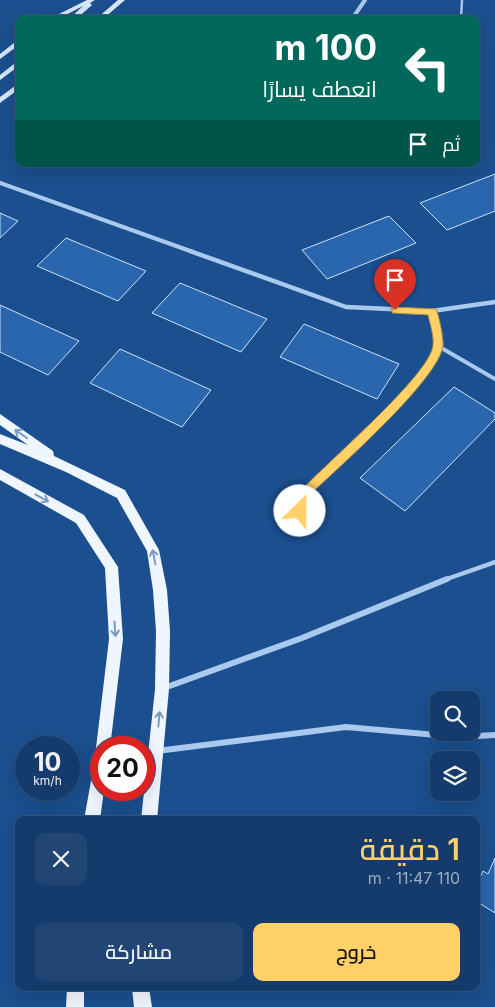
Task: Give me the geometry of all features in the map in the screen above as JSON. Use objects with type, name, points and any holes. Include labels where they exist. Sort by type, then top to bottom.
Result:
[{"type":"main road","points":[[0,419],[70,468]]},
{"type":"main road","points":[[0,438],[70,468],[121,494],[154,550],[160,590],[163,631],[162,689],[149,816]]},
{"type":"main road","points":[[0,474],[80,519],[110,567],[116,639],[104,736]]},
{"type":"main road","points":[[93,816],[95,801]]},
{"type":"main road","points":[[75,1007],[76,991]]},
{"type":"main road","points":[[141,991],[143,1007]]},
{"type":"street","points":[[61,15],[94,0]]},
{"type":"street","points":[[77,15],[94,0]]},
{"type":"street","points":[[104,15],[122,0]]},
{"type":"street","points":[[355,15],[365,0]]},
{"type":"street","points":[[0,57],[15,44]]},
{"type":"street","points":[[0,78],[15,65]]},
{"type":"street","points":[[0,100],[15,88]]},
{"type":"street","points":[[0,183],[346,307],[432,311],[495,302]]},
{"type":"street","points":[[162,689],[302,638],[425,587],[495,562]]},
{"type":"street","points":[[156,751],[346,727],[459,737],[495,735]]},
{"type":"lane","points":[[461,15],[462,0]]},
{"type":"lane","points":[[310,525],[300,511],[300,499],[392,409],[428,370],[438,346],[432,311]]},
{"type":"lane","points":[[438,346],[495,379]]},
{"type":"building","points":[[495,174],[495,211],[447,230],[420,203]]},
{"type":"building","points":[[0,213],[18,221],[0,238]]},
{"type":"building","points":[[389,216],[416,243],[327,279],[302,250]]},
{"type":"building","points":[[66,238],[146,271],[118,301],[37,266]]},
{"type":"building","points":[[180,283],[267,319],[241,352],[152,313]]},
{"type":"building","points":[[0,305],[79,341],[48,375],[0,352]]},
{"type":"building","points":[[304,324],[399,364],[377,399],[280,357]]},
{"type":"building","points":[[120,349],[211,390],[182,427],[90,383]]},
{"type":"building","points":[[454,387],[495,413],[495,419],[405,511],[360,478]]},
{"type":"building","points":[[495,858],[495,913],[480,904],[480,877],[483,871],[488,874]]},
{"type":"route","points":[[300,511],[300,499],[309,489],[392,409],[428,370],[438,346],[432,311],[395,310]]}]
